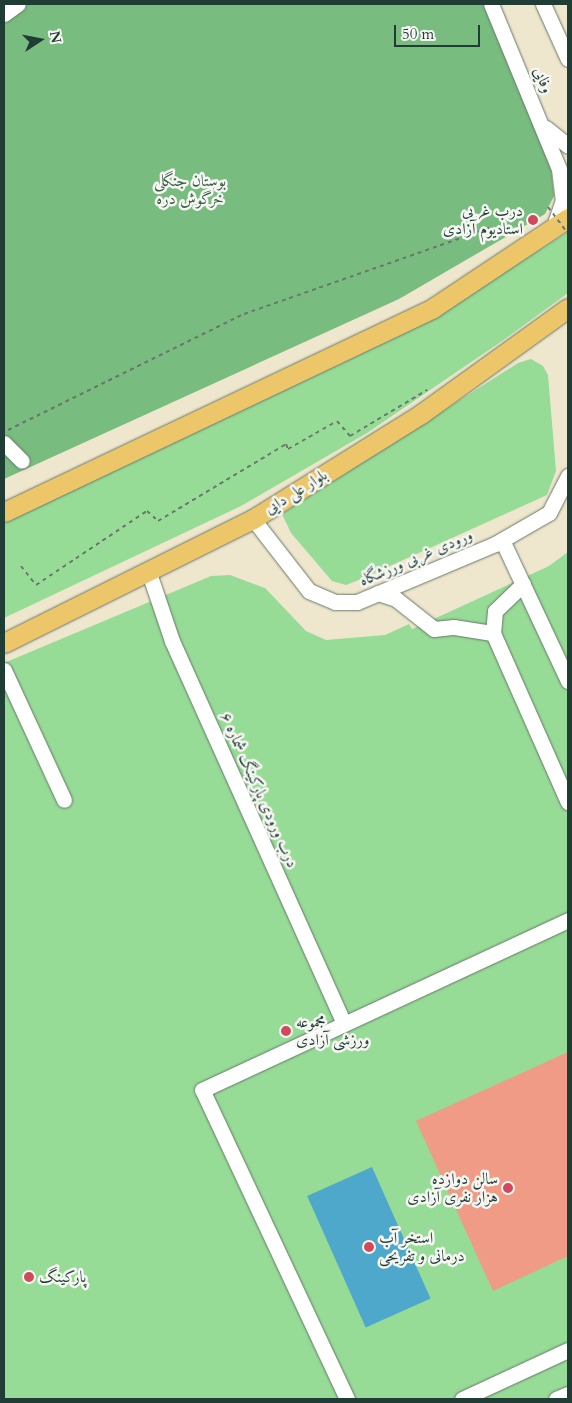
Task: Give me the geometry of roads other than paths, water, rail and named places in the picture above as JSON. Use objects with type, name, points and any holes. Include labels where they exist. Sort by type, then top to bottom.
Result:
[{"type":"main road","points":[[4,512],[433,308],[561,232],[568,218]]},
{"type":"main road","name":"بلوار علی دایی","points":[[4,642],[33,626],[253,519],[421,414],[568,308]]},
{"type":"main road","points":[[4,634],[33,626]]},
{"type":"street","points":[[4,14],[18,4]]},
{"type":"street","name":"وفایی","points":[[491,4],[543,126],[562,186],[561,232]]},
{"type":"street","name":"وفایی","points":[[543,4],[567,58]]},
{"type":"street","points":[[543,126],[568,146]]},
{"type":"street","points":[[4,443],[22,460]]},
{"type":"street","name":"ورودی غربی ورزشگاه","points":[[253,519],[309,591],[335,602],[357,602],[502,540],[549,513],[568,476]]},
{"type":"street","points":[[502,540],[568,681]]},
{"type":"street","name":"درب ورودی پارکینگ شماره ۶","points":[[148,570],[172,641],[344,1023]]},
{"type":"street","points":[[523,584],[496,611],[493,634],[568,802]]},
{"type":"street","points":[[378,592],[396,598],[434,628],[454,627],[493,634]]},
{"type":"street","points":[[4,670],[64,800]]},
{"type":"street","points":[[347,1399],[202,1090],[568,920]]},
{"type":"street","points":[[462,1399],[568,1350]]},
{"type":"street","points":[[556,1399],[568,1394]]},
{"type":"water","name":"استخر آب درمانی و تفریحی","points":[[372,1167],[431,1299],[366,1327],[307,1196]]},
{"type":"place","name":"درب غربی استادیوم آزادی","points":[[533,220]]},
{"type":"place","name":"مجموعه ورزشی آزادی","points":[[286,1031]]},
{"type":"place","name":"سالن دوازده هزار نفری آزادی","points":[[508,1188]]},
{"type":"place","name":"استخر آب درمانی و تفریحی","points":[[369,1247]]},
{"type":"place","name":"پارکینگ","points":[[29,1277]]},
{"type":"park label","name":"بوستان جنگلی خرگوش دره","points":[[190,190]]}]
